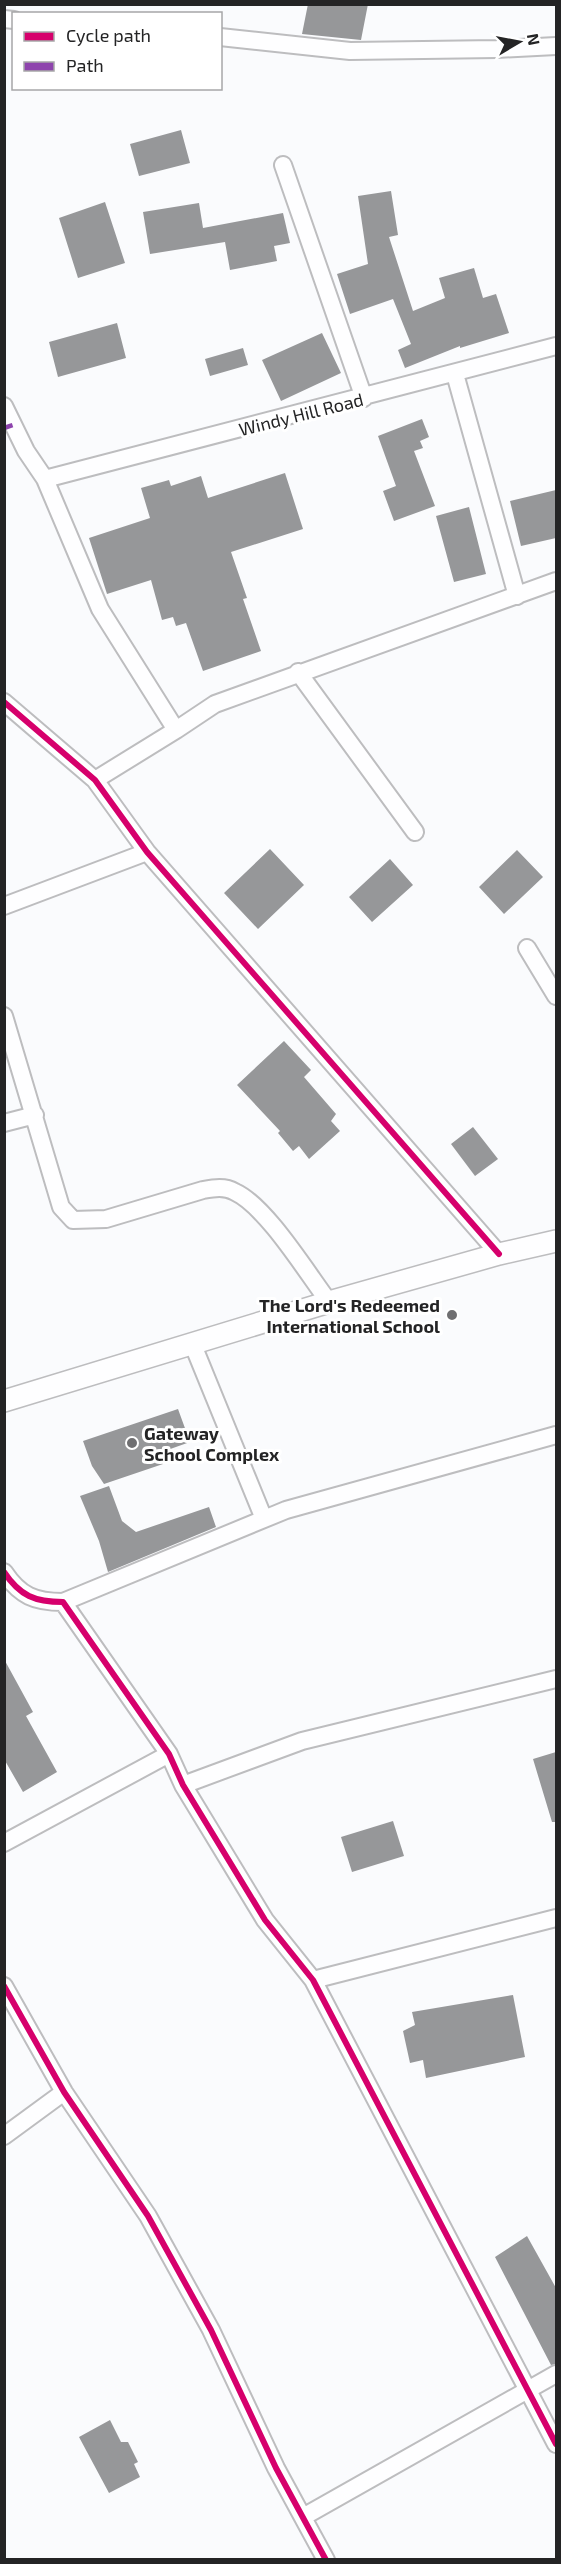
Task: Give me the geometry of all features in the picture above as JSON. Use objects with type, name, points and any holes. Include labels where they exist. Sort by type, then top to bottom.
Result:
[{"type":"street","points":[[222,37],[350,51],[497,50],[556,46]]},
{"type":"street","points":[[283,165],[364,398]]},
{"type":"street","name":"Windy Hill Road","points":[[45,479],[364,398],[556,346]]},
{"type":"street","points":[[455,374],[517,596]]},
{"type":"street","points":[[4,406],[9,426],[45,479],[100,609],[176,730]]},
{"type":"street","points":[[95,780],[215,704],[298,672],[556,581]]},
{"type":"street","points":[[298,672],[415,832]]},
{"type":"street","points":[[4,702],[95,780],[147,852],[499,1254]]},
{"type":"street","points":[[4,906],[147,852]]},
{"type":"street","points":[[527,948],[556,996]]},
{"type":"street","points":[[4,1016],[61,1207],[73,1220],[106,1219],[220,1187],[236,1192],[259,1208],[329,1302]]},
{"type":"street","points":[[4,1123],[35,1115]]},
{"type":"street","points":[[4,1401],[329,1302],[556,1240]]},
{"type":"street","points":[[193,1345],[264,1519]]},
{"type":"street","points":[[4,1572],[14,1586],[39,1602],[63,1602],[286,1510],[556,1436]]},
{"type":"street","points":[[63,1602],[169,1754],[183,1785],[265,1920],[313,1980],[556,2444]]},
{"type":"street","points":[[183,1785],[302,1741],[556,1679]]},
{"type":"street","points":[[4,1843],[169,1754]]},
{"type":"street","points":[[313,1980],[556,1918]]},
{"type":"street","points":[[4,1986],[64,2092],[148,2216],[211,2330],[276,2468],[326,2559]]},
{"type":"street","points":[[4,2136],[64,2092]]},
{"type":"street","points":[[303,2517],[556,2374]]},
{"type":"building","points":[[308,4],[368,4],[361,40],[302,34]]},
{"type":"building","points":[[181,130],[190,163],[139,176],[130,144]]},
{"type":"building","points":[[391,191],[398,235],[389,237],[413,311],[445,298],[439,278],[474,268],[483,298],[496,294],[509,333],[460,348],[460,346],[405,368],[398,350],[411,344],[393,299],[350,314],[337,274],[368,264],[358,196]]},
{"type":"building","points":[[105,202],[125,263],[78,278],[59,218]]},
{"type":"building","points":[[199,203],[203,228],[283,213],[290,243],[274,246],[277,261],[230,270],[225,242],[150,254],[143,212]]},
{"type":"building","points":[[117,323],[126,358],[58,377],[49,342]]},
{"type":"building","points":[[322,333],[341,373],[281,401],[262,360]]},
{"type":"building","points":[[243,348],[248,365],[210,376],[205,359]]},
{"type":"building","points":[[422,419],[429,437],[420,441],[423,448],[414,451],[435,506],[394,521],[383,491],[396,486],[378,436]]},
{"type":"building","points":[[285,473],[303,529],[231,552],[247,598],[243,599],[261,651],[203,671],[186,623],[176,626],[173,617],[162,620],[151,580],[107,594],[89,538],[150,518],[141,488],[169,480],[171,486],[201,476],[208,498]]},
{"type":"building","points":[[556,490],[556,538],[521,546],[510,501]]},
{"type":"building","points":[[469,507],[486,574],[454,582],[436,516]]},
{"type":"building","points":[[270,849],[304,885],[258,929],[224,893]]},
{"type":"building","points":[[517,850],[543,877],[504,914],[479,887]]},
{"type":"building","points":[[390,859],[413,885],[372,922],[349,897]]},
{"type":"building","points":[[284,1041],[311,1070],[304,1077],[336,1114],[331,1121],[340,1131],[309,1159],[299,1146],[293,1151],[278,1133],[280,1131],[237,1085]]},
{"type":"building","points":[[473,1127],[498,1159],[475,1176],[451,1144]]},
{"type":"building","points":[[178,1409],[190,1442],[159,1453],[163,1464],[104,1484],[92,1466],[83,1441]]},
{"type":"building","points":[[109,1486],[122,1521],[136,1532],[209,1507],[216,1527],[108,1572],[99,1541],[80,1496]]},
{"type":"building","points":[[4,1659],[33,1712],[26,1716],[57,1772],[23,1792],[4,1759]]},
{"type":"building","points":[[556,1752],[556,1822],[552,1822],[533,1759]]},
{"type":"building","points":[[393,1821],[404,1856],[352,1872],[341,1837]]},
{"type":"building","points":[[513,1995],[525,2057],[426,2078],[423,2060],[410,2063],[403,2031],[415,2025],[412,2012]]},
{"type":"building","points":[[527,2236],[556,2288],[556,2364],[551,2365],[495,2257]]},
{"type":"building","points":[[110,2420],[121,2442],[128,2442],[138,2462],[134,2464],[140,2477],[109,2493],[79,2437]]},
{"type":"marked path","points":[[4,428],[13,425]]},
{"type":"cycle path","points":[[4,702],[95,780],[147,852],[499,1254]]},
{"type":"cycle path","points":[[4,1572],[16,1587],[29,1596],[44,1601],[63,1602],[169,1754],[183,1785],[265,1920],[313,1980],[556,2444]]},
{"type":"cycle path","points":[[4,1986],[64,2092],[148,2216],[211,2330],[276,2468],[326,2560]]},
{"type":"place","name":"The Lord's Redeemed International School","points":[[452,1315]]},
{"type":"place","name":"Gateway School Complex","points":[[132,1443]]}]
